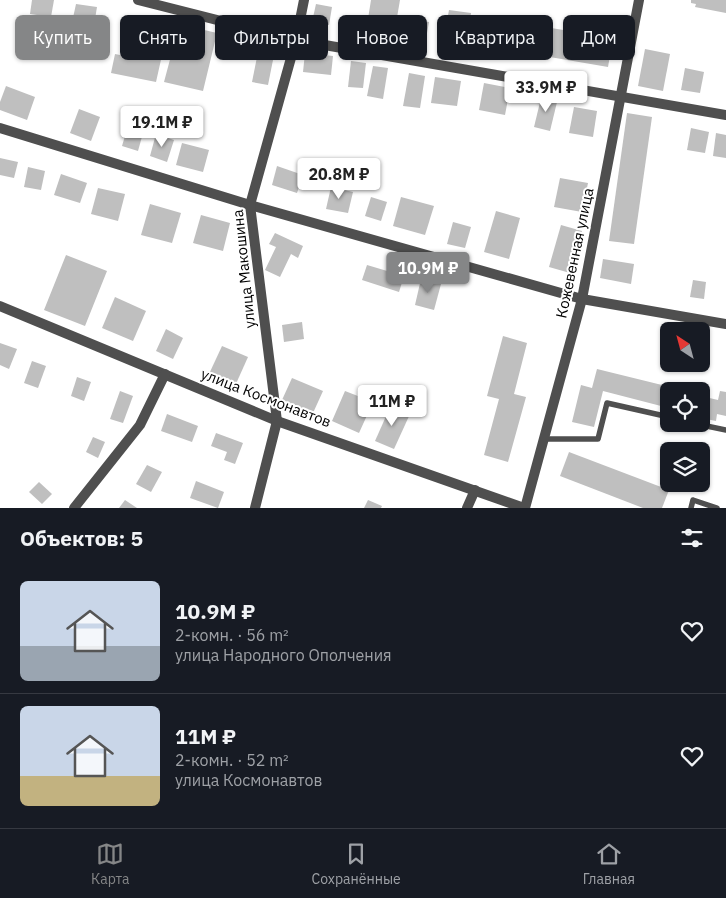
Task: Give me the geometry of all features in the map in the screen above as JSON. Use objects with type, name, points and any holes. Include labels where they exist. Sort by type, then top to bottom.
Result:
[{"type":"street","points":[[138,0],[215,19]]},
{"type":"street","name":"улица Макошина","points":[[301,15],[304,0]]},
{"type":"street","name":"Кожевенная улица","points":[[525,508],[582,299],[640,0]]},
{"type":"street","points":[[328,46],[726,115]]},
{"type":"street","name":"улица Макошина","points":[[255,508],[277,421],[250,205],[290,60]]},
{"type":"street","points":[[0,128],[250,205],[582,299],[726,324]]},
{"type":"street","name":"улица Космонавтов","points":[[0,306],[277,421],[525,508]]},
{"type":"street","points":[[74,508],[140,425],[165,374]]},
{"type":"street","points":[[467,508],[475,490]]},
{"type":"lane","points":[[544,439],[598,438],[607,403],[660,415]]},
{"type":"lane","points":[[710,427],[726,430]]},
{"type":"lane","points":[[691,508],[694,500],[717,508]]},
{"type":"building","points":[[32,0],[54,0],[51,15],[30,14]]},
{"type":"building","points":[[371,0],[400,0],[397,15],[369,15]]},
{"type":"building","points":[[691,0],[726,0],[726,13],[695,7],[696,4],[691,3]]},
{"type":"building","points":[[76,4],[97,7],[96,15],[74,15]]},
{"type":"building","points":[[316,4],[332,7],[329,25],[328,15],[314,15]]},
{"type":"building","points":[[449,10],[471,13],[471,15],[448,15]]},
{"type":"building","points":[[553,28],[563,30],[563,59],[553,58]]},
{"type":"building","points":[[205,30],[215,33],[215,41],[203,91],[164,82],[170,60],[205,60]]},
{"type":"building","points":[[645,49],[670,54],[663,91],[638,86]]},
{"type":"building","points":[[115,54],[120,55],[120,60],[161,60],[156,82],[111,73]]},
{"type":"building","points":[[328,55],[333,56],[331,75],[303,72],[304,60],[328,60]]},
{"type":"building","points":[[256,60],[273,60],[268,85],[252,82]]},
{"type":"building","points":[[567,60],[609,60],[608,67]]},
{"type":"building","points":[[351,61],[366,63],[363,88],[348,87]]},
{"type":"building","points":[[373,66],[388,68],[383,99],[367,96]]},
{"type":"building","points":[[685,68],[704,72],[700,93],[681,90]]},
{"type":"building","points":[[409,73],[425,76],[420,108],[403,106]]},
{"type":"building","points":[[435,77],[461,81],[457,106],[431,103]]},
{"type":"building","points":[[484,83],[510,88],[505,115],[479,110]]},
{"type":"building","points":[[6,86],[35,97],[27,120],[0,110],[0,102]]},
{"type":"building","points":[[542,94],[558,98],[550,131],[534,127]]},
{"type":"building","points":[[574,107],[597,111],[593,137],[569,133]]},
{"type":"building","points":[[79,109],[100,117],[91,141],[70,133]]},
{"type":"building","points":[[627,113],[652,117],[634,244],[609,241]]},
{"type":"building","points":[[691,128],[709,132],[705,153],[687,150]]},
{"type":"building","points":[[127,129],[143,133],[138,151],[122,146]]},
{"type":"building","points":[[716,133],[726,135],[726,158],[713,156]]},
{"type":"building","points":[[156,134],[174,140],[167,162],[150,156]]},
{"type":"building","points":[[182,143],[209,150],[203,172],[176,165]]},
{"type":"building","points":[[0,158],[18,162],[14,178],[0,175]]},
{"type":"building","points":[[277,166],[303,175],[297,193],[272,185]]},
{"type":"building","points":[[28,167],[45,171],[41,190],[24,187]]},
{"type":"building","points":[[61,174],[87,183],[80,203],[54,195]]},
{"type":"building","points":[[560,178],[588,183],[582,212],[554,207]]},
{"type":"building","points":[[331,187],[353,192],[348,213],[326,209]]},
{"type":"building","points":[[98,188],[125,194],[118,221],[91,214]]},
{"type":"building","points":[[371,197],[387,202],[381,221],[365,216]]},
{"type":"building","points":[[401,197],[434,206],[425,235],[393,226]]},
{"type":"building","points":[[150,204],[181,213],[172,243],[141,235]]},
{"type":"building","points":[[496,211],[520,218],[509,259],[484,252]]},
{"type":"building","points":[[201,215],[230,223],[223,251],[193,243]]},
{"type":"building","points":[[453,222],[471,227],[465,248],[447,244]]},
{"type":"building","points":[[561,225],[582,231],[570,273],[549,267]]},
{"type":"building","points":[[275,233],[303,246],[298,258],[291,254],[280,277],[265,270],[276,247],[269,244]]},
{"type":"building","points":[[66,255],[107,271],[85,326],[44,310]]},
{"type":"building","points":[[603,259],[634,264],[631,284],[600,278]]},
{"type":"building","points":[[367,265],[404,276],[399,292],[362,280]]},
{"type":"building","points":[[421,279],[441,284],[434,310],[415,305]]},
{"type":"building","points":[[693,280],[706,282],[704,299],[690,297]]},
{"type":"building","points":[[115,297],[146,311],[133,341],[102,328]]},
{"type":"building","points":[[302,322],[304,339],[284,342],[282,325]]},
{"type":"building","points":[[166,329],[183,338],[173,359],[156,351]]},
{"type":"building","points":[[503,336],[527,343],[514,394],[526,397],[508,462],[484,455],[499,399],[487,396]]},
{"type":"building","points":[[0,343],[17,349],[9,369],[0,365]]},
{"type":"building","points":[[222,346],[248,357],[235,386],[209,374]]},
{"type":"building","points":[[32,361],[46,366],[38,388],[24,383]]},
{"type":"building","points":[[597,369],[660,385],[660,406],[603,391],[594,427],[572,422],[581,385],[592,388]]},
{"type":"building","points":[[77,377],[91,382],[84,401],[71,396]]},
{"type":"building","points":[[292,378],[323,391],[313,413],[282,400]]},
{"type":"building","points":[[120,391],[133,396],[123,423],[110,419]]},
{"type":"building","points":[[345,391],[363,398],[360,407],[369,411],[359,433],[332,421]]},
{"type":"building","points":[[720,391],[726,392],[726,416],[717,414],[716,421],[710,420],[710,398],[718,400]]},
{"type":"building","points":[[391,405],[410,414],[394,449],[375,441]]},
{"type":"building","points":[[167,414],[198,426],[192,442],[161,431]]},
{"type":"building","points":[[216,433],[243,443],[235,464],[224,460],[227,452],[211,446]]},
{"type":"building","points":[[93,437],[105,442],[98,458],[86,452]]},
{"type":"building","points":[[569,452],[660,487],[660,492],[668,492],[662,508],[643,508],[560,476]]},
{"type":"building","points":[[147,465],[162,472],[151,492],[136,484]]},
{"type":"building","points":[[196,481],[224,492],[218,508],[190,498]]},
{"type":"building","points":[[39,482],[52,494],[42,504],[29,492]]},
{"type":"building","points":[[125,500],[137,508],[119,508]]},
{"type":"building","points":[[368,500],[382,506],[381,508],[364,508]]}]
